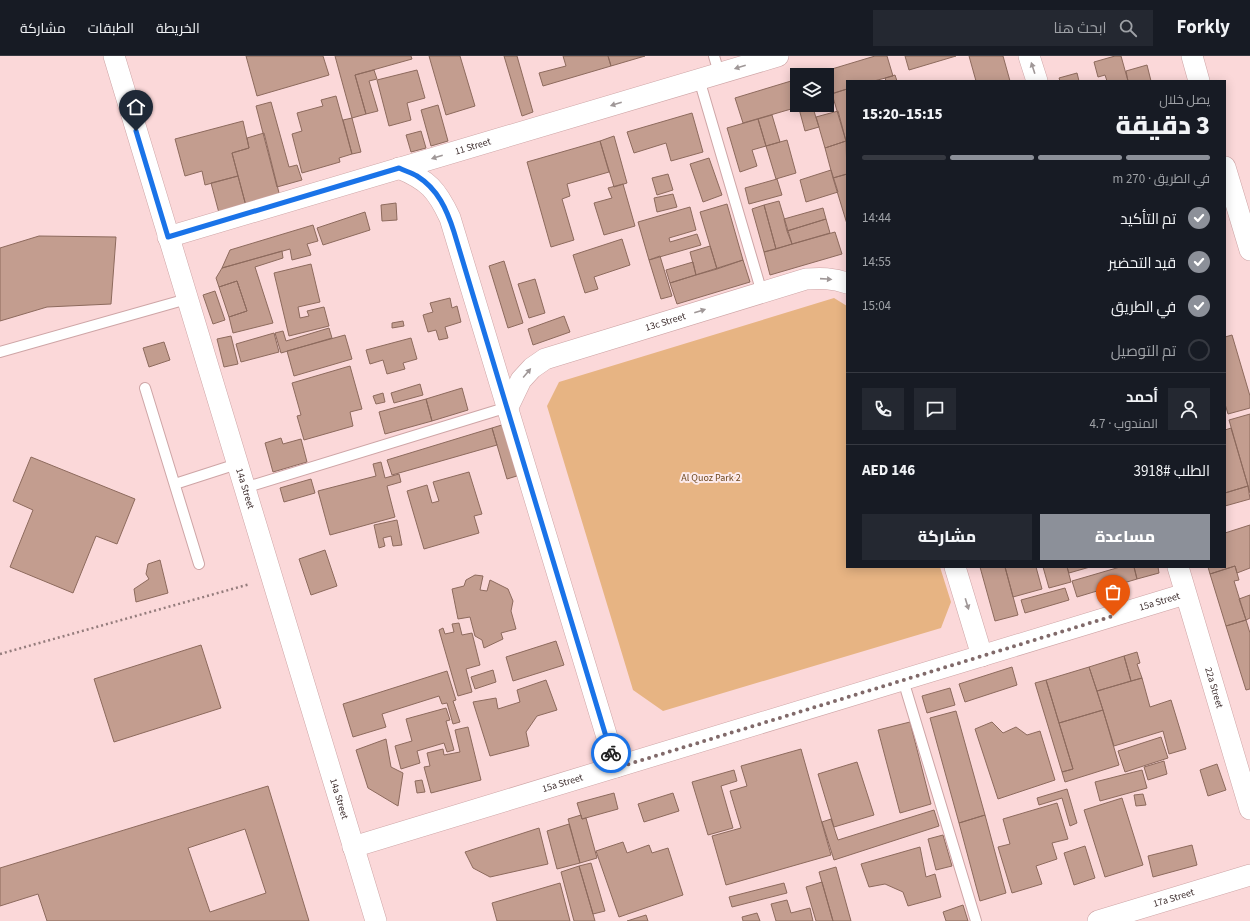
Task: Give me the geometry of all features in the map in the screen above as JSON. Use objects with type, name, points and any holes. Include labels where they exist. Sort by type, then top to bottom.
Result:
[{"type":"street","name":"14a Street","points":[[114,56],[376,921]]},
{"type":"street","name":"11 Street","points":[[168,237],[399,168],[711,70],[778,56]]},
{"type":"street","points":[[1029,56],[1037,80]]},
{"type":"street","points":[[1192,56],[1199,80]]},
{"type":"street","points":[[399,168],[416,176],[431,187],[442,201],[450,218],[616,768]]},
{"type":"street","points":[[1226,169],[1250,250]]},
{"type":"street","name":"13c Street","points":[[508,407],[521,380],[532,368],[545,359],[806,279],[822,278],[846,283]]},
{"type":"street","points":[[955,568],[982,656]]},
{"type":"street","name":"22a Street","points":[[1178,568],[1250,809]]},
{"type":"street","name":"15a Street","points":[[353,847],[1186,594]]},
{"type":"street","name":"17a Street","points":[[1098,921],[1250,875]]},
{"type":"lane","points":[[711,70],[762,292]]},
{"type":"lane","points":[[0,352],[187,299]]},
{"type":"lane","points":[[144,388],[199,564]]},
{"type":"lane","points":[[244,488],[508,407]]},
{"type":"lane","points":[[174,484],[237,464]]},
{"type":"lane","points":[[903,680],[976,921]]},
{"type":"path","points":[[0,654],[271,578]]},
{"type":"green space","name":"Al Quoz Park 2","points":[[834,298],[846,305],[846,568],[940,568],[951,602],[941,628],[663,711],[633,690],[547,406],[559,382]]},
{"type":"building","points":[[246,56],[323,56],[329,75],[257,96]]},
{"type":"building","points":[[335,56],[411,56],[412,59],[355,75],[366,114],[352,118]]},
{"type":"building","points":[[429,56],[460,56],[475,106],[446,115]]},
{"type":"building","points":[[504,56],[517,56],[533,112],[522,116]]},
{"type":"building","points":[[563,56],[608,56],[611,66],[543,86],[539,73],[566,66]]},
{"type":"building","points":[[608,56],[645,56],[611,66]]},
{"type":"building","points":[[875,56],[887,56],[893,76],[878,80],[846,80],[846,89],[834,93],[834,68]]},
{"type":"building","points":[[905,56],[956,56],[909,70]]},
{"type":"building","points":[[969,56],[1003,56],[1010,80],[976,80]]},
{"type":"building","points":[[1115,56],[1121,56],[1128,80],[1107,80],[1105,75],[1098,77],[1094,62]]},
{"type":"building","points":[[1147,65],[1151,80],[1128,80],[1126,71]]},
{"type":"building","points":[[374,70],[377,79],[369,81],[378,111],[366,114],[355,75]]},
{"type":"building","points":[[417,70],[425,98],[407,103],[411,120],[389,126],[377,80]]},
{"type":"building","points":[[1077,73],[1079,80],[1060,80],[1059,78]]},
{"type":"building","points":[[895,75],[897,80],[886,80],[885,78]]},
{"type":"building","points":[[790,81],[790,109],[743,123],[735,98]]},
{"type":"building","points":[[846,89],[846,141],[834,101],[834,93]]},
{"type":"building","points":[[336,96],[352,154],[339,158],[340,162],[302,173],[292,134],[302,131],[297,113],[323,106],[321,100]]},
{"type":"building","points":[[271,102],[289,167],[297,165],[302,180],[277,187],[256,106]]},
{"type":"building","points":[[438,105],[448,141],[431,146],[421,110]]},
{"type":"building","points":[[838,111],[846,141],[825,148],[816,117]]},
{"type":"building","points":[[800,112],[814,112],[819,127],[805,131]]},
{"type":"building","points":[[692,113],[703,152],[671,161],[666,143],[634,153],[627,132]]},
{"type":"building","points":[[772,115],[780,142],[766,146],[758,119]]},
{"type":"building","points":[[352,118],[361,152],[352,154],[343,120]]},
{"type":"building","points":[[758,119],[766,146],[752,150],[757,166],[740,172],[727,128]]},
{"type":"building","points":[[243,121],[249,148],[232,153],[238,176],[205,185],[202,171],[185,176],[175,139]]},
{"type":"building","points":[[421,131],[426,148],[411,152],[406,135]]},
{"type":"building","points":[[264,133],[280,197],[246,206],[232,153],[249,148],[247,138]]},
{"type":"building","points":[[614,136],[627,183],[614,187],[600,141]]},
{"type":"building","points":[[787,140],[796,173],[776,179],[766,146]]},
{"type":"building","points":[[600,141],[609,172],[567,184],[570,196],[562,199],[574,240],[551,247],[527,162]]},
{"type":"building","points":[[846,141],[846,174],[833,178],[825,148]]},
{"type":"building","points":[[709,158],[722,195],[703,202],[690,164]]},
{"type":"building","points":[[831,170],[838,192],[806,202],[800,180]]},
{"type":"building","points":[[668,174],[673,190],[657,195],[652,178]]},
{"type":"building","points":[[846,174],[846,221],[833,178]]},
{"type":"building","points":[[238,176],[246,206],[219,213],[211,183]]},
{"type":"building","points":[[777,179],[782,195],[749,204],[745,188]]},
{"type":"building","points":[[623,184],[635,226],[604,235],[594,203],[612,198],[608,188]]},
{"type":"building","points":[[673,194],[677,207],[657,212],[654,198]]},
{"type":"building","points":[[779,201],[792,244],[776,249],[764,205]]},
{"type":"building","points":[[396,203],[397,220],[382,221],[381,205]]},
{"type":"building","points":[[727,204],[743,260],[717,269],[700,212]]},
{"type":"building","points":[[764,205],[776,249],[764,252],[752,209]]},
{"type":"building","points":[[690,207],[696,230],[669,238],[670,242],[697,234],[701,245],[649,260],[638,222]]},
{"type":"building","points":[[823,208],[826,219],[787,231],[784,219]]},
{"type":"building","points":[[365,212],[370,230],[323,245],[317,228]]},
{"type":"building","points":[[826,219],[830,233],[792,244],[787,231]]},
{"type":"building","points":[[313,225],[318,241],[307,244],[311,255],[292,260],[290,249],[222,268],[230,250]]},
{"type":"building","points":[[835,232],[842,254],[770,275],[764,252]]},
{"type":"building","points":[[39,236],[116,237],[111,304],[47,307],[0,321],[0,248]]},
{"type":"building","points":[[622,239],[630,265],[594,277],[598,289],[585,293],[573,255]]},
{"type":"building","points":[[710,246],[717,269],[696,275],[690,252]]},
{"type":"building","points":[[282,251],[283,258],[255,267],[273,323],[233,333],[229,317],[247,311],[237,281],[219,287],[216,278],[222,268]]},
{"type":"building","points":[[660,256],[672,296],[661,299],[649,260]]},
{"type":"building","points":[[743,260],[750,282],[677,304],[670,283]]},
{"type":"building","points":[[504,261],[523,323],[508,328],[489,266]]},
{"type":"building","points":[[693,262],[696,275],[670,283],[666,270]]},
{"type":"building","points":[[311,264],[320,302],[298,307],[300,318],[309,316],[307,311],[324,307],[329,326],[289,336],[274,273]]},
{"type":"building","points":[[535,279],[545,313],[529,318],[518,284]]},
{"type":"building","points":[[237,281],[247,311],[229,317],[219,287]]},
{"type":"building","points":[[215,291],[225,320],[213,324],[203,295]]},
{"type":"building","points":[[450,298],[452,308],[457,306],[461,322],[445,327],[448,338],[439,340],[436,330],[428,332],[423,315],[433,312],[430,303]]},
{"type":"building","points":[[564,316],[570,332],[533,345],[528,329]]},
{"type":"building","points":[[403,321],[404,326],[392,328],[392,323]]},
{"type":"building","points":[[329,328],[332,338],[281,353],[275,333],[283,331],[286,341]]},
{"type":"building","points":[[274,333],[279,352],[241,362],[236,344]]},
{"type":"building","points":[[345,335],[352,359],[294,376],[287,351]]},
{"type":"building","points":[[1232,335],[1250,396],[1250,408],[1228,414],[1226,407],[1226,337]]},
{"type":"building","points":[[231,336],[238,364],[224,367],[217,339]]},
{"type":"building","points":[[411,338],[417,359],[403,363],[405,369],[387,374],[383,360],[370,364],[366,350]]},
{"type":"building","points":[[164,342],[170,360],[149,367],[143,348]]},
{"type":"building","points":[[350,366],[362,409],[350,412],[353,426],[304,440],[297,416],[301,415],[292,383]]},
{"type":"building","points":[[420,384],[423,395],[394,403],[391,393]]},
{"type":"building","points":[[462,388],[468,410],[432,421],[426,399]]},
{"type":"building","points":[[383,393],[385,402],[376,404],[373,396]]},
{"type":"building","points":[[426,399],[432,421],[385,434],[379,412]]},
{"type":"building","points":[[1250,414],[1250,493],[1229,420]]},
{"type":"building","points":[[505,424],[520,475],[507,479],[492,428]]},
{"type":"building","points":[[492,428],[497,445],[392,475],[387,460]]},
{"type":"building","points":[[1231,428],[1248,486],[1226,493],[1226,430]]},
{"type":"building","points":[[281,438],[283,444],[301,439],[307,462],[273,472],[265,443]]},
{"type":"building","points":[[31,457],[135,499],[117,544],[96,536],[73,593],[10,567],[33,510],[13,501]]},
{"type":"building","points":[[381,462],[385,478],[399,474],[401,482],[387,486],[395,517],[330,535],[318,491],[376,476],[373,464]]},
{"type":"building","points":[[469,472],[482,514],[474,516],[479,533],[424,549],[407,491],[427,485],[432,503],[439,501],[433,482]]},
{"type":"building","points":[[311,479],[315,493],[284,502],[280,488]]},
{"type":"building","points":[[1248,486],[1250,499],[1226,506],[1226,493]]},
{"type":"building","points":[[397,520],[402,545],[393,546],[391,536],[383,538],[385,546],[379,548],[374,525]]},
{"type":"building","points":[[1250,525],[1250,568],[1237,573],[1235,566],[1210,574],[1208,568],[1226,568],[1226,533]]},
{"type":"building","points":[[325,550],[337,586],[311,595],[299,559]]},
{"type":"building","points":[[160,560],[168,593],[136,602],[134,589],[149,579],[146,574],[148,564]]},
{"type":"building","points":[[1235,566],[1239,580],[1234,581],[1246,620],[1226,626],[1210,574]]},
{"type":"building","points":[[980,568],[1005,568],[1018,615],[995,621]]},
{"type":"building","points":[[1005,568],[1036,568],[1042,589],[1013,597]]},
{"type":"building","points":[[1043,568],[1067,568],[1071,582],[1049,588]]},
{"type":"building","points":[[1067,568],[1086,568],[1069,573]]},
{"type":"building","points":[[1117,568],[1134,568],[1137,579],[1077,597],[1072,581]]},
{"type":"building","points":[[1134,568],[1158,568],[1159,573],[1137,579]]},
{"type":"building","points":[[475,575],[483,576],[480,590],[487,591],[490,580],[508,589],[513,601],[511,611],[516,629],[501,633],[503,639],[484,648],[482,640],[475,636],[470,617],[458,619],[452,589],[464,586],[466,580]]},
{"type":"building","points":[[1065,588],[1069,600],[1025,613],[1021,600]]},
{"type":"building","points":[[1250,595],[1250,618],[1246,620],[1239,599]]},
{"type":"building","points":[[1246,620],[1250,633],[1250,689],[1246,690],[1226,626]]},
{"type":"building","points":[[459,623],[462,635],[472,633],[480,665],[466,669],[472,692],[458,696],[439,630],[443,628],[445,634],[454,632],[452,624]]},
{"type":"building","points":[[556,641],[564,665],[513,681],[506,657]]},
{"type":"building","points":[[201,645],[221,708],[114,742],[94,679]]},
{"type":"building","points":[[1137,652],[1140,663],[1137,664],[1142,678],[1131,681],[1124,656]]},
{"type":"building","points":[[1124,656],[1131,681],[1097,691],[1089,667]]},
{"type":"building","points":[[1012,667],[1017,685],[965,702],[959,684]]},
{"type":"building","points":[[1089,667],[1103,710],[1059,723],[1046,680]]},
{"type":"building","points":[[493,670],[496,682],[475,689],[471,677]]},
{"type":"building","points":[[447,671],[456,700],[453,701],[460,722],[453,724],[447,703],[442,704],[439,696],[382,714],[386,727],[353,737],[343,704]]},
{"type":"building","points":[[1142,678],[1150,707],[1171,700],[1186,749],[1169,754],[1163,731],[1114,746],[1097,691]]},
{"type":"building","points":[[546,680],[557,710],[537,716],[526,732],[529,746],[490,756],[473,702],[496,698],[498,709],[520,702],[517,690]]},
{"type":"building","points":[[1046,680],[1073,769],[1062,772],[1035,683]]},
{"type":"building","points":[[950,688],[955,705],[927,713],[922,696]]},
{"type":"building","points":[[446,708],[450,720],[446,721],[454,750],[447,752],[444,743],[417,751],[420,763],[401,769],[395,746],[412,741],[406,719]]},
{"type":"building","points":[[1103,710],[1119,765],[1065,782],[1062,772],[1073,769],[1059,723]]},
{"type":"building","points":[[956,711],[985,815],[959,823],[930,718]]},
{"type":"building","points":[[910,722],[931,804],[900,813],[878,730]]},
{"type":"building","points":[[992,722],[1003,733],[1016,727],[1027,735],[1040,731],[1055,780],[998,799],[975,729]]},
{"type":"building","points":[[468,727],[481,780],[431,793],[424,767],[430,766],[427,753],[443,749],[444,755],[460,752],[455,730]]},
{"type":"building","points":[[1161,737],[1168,758],[1125,772],[1118,751]]},
{"type":"building","points":[[386,739],[391,767],[403,773],[398,806],[368,788],[356,750]]},
{"type":"building","points":[[801,749],[831,855],[726,885],[712,836],[741,828],[730,791],[747,786],[741,766]]},
{"type":"building","points":[[1164,761],[1167,774],[1148,780],[1144,767]]},
{"type":"building","points":[[857,762],[874,815],[834,827],[818,774]]},
{"type":"building","points":[[1217,764],[1226,790],[1208,796],[1200,770]]},
{"type":"building","points":[[734,770],[737,781],[721,786],[733,828],[708,835],[692,782]]},
{"type":"building","points":[[1142,770],[1147,788],[1100,801],[1095,782]]},
{"type":"building","points":[[422,780],[425,792],[417,793],[415,781]]},
{"type":"building","points":[[268,786],[309,921],[47,921],[38,894],[0,906],[0,868]],"holes":[[[245,829],[266,893],[210,912],[188,848]]]},
{"type":"building","points":[[1067,789],[1077,823],[1070,826],[1062,798],[1039,805],[1037,798]]},
{"type":"building","points":[[614,793],[618,809],[582,819],[577,803]]},
{"type":"building","points":[[673,793],[679,811],[644,822],[638,804]]},
{"type":"building","points":[[1143,794],[1146,805],[1136,806],[1134,795]]},
{"type":"building","points":[[1122,798],[1143,865],[1105,877],[1084,810]]},
{"type":"building","points":[[1057,803],[1068,839],[1052,843],[1057,859],[1036,866],[1042,884],[1012,893],[998,847],[1010,844],[1003,819]]},
{"type":"building","points":[[934,810],[939,826],[834,860],[822,822],[831,819],[838,840]]},
{"type":"building","points":[[581,815],[582,819],[586,818],[597,858],[580,863],[568,819]]},
{"type":"building","points":[[985,815],[1006,893],[980,901],[959,823]]},
{"type":"building","points":[[569,824],[580,863],[557,869],[547,831]]},
{"type":"building","points":[[539,828],[548,864],[490,877],[473,868],[465,852]]},
{"type":"building","points":[[943,835],[952,866],[936,870],[928,839]]},
{"type":"building","points":[[623,842],[627,853],[649,845],[652,853],[668,848],[683,895],[619,917],[596,851]]},
{"type":"building","points":[[1192,845],[1197,865],[1153,877],[1148,856]]},
{"type":"building","points":[[1085,846],[1095,878],[1074,885],[1064,853]]},
{"type":"building","points":[[920,847],[926,877],[935,874],[941,897],[908,906],[903,892],[885,884],[869,887],[861,864]]},
{"type":"building","points":[[591,863],[605,911],[593,914],[579,866]]},
{"type":"building","points":[[579,866],[595,921],[574,921],[561,872]]},
{"type":"building","points":[[836,867],[851,921],[833,921],[819,872]]},
{"type":"building","points":[[822,882],[833,921],[816,921],[806,887]]},
{"type":"building","points":[[560,883],[570,921],[497,921],[492,903]]},
{"type":"building","points":[[784,883],[787,893],[732,907],[729,897]]},
{"type":"building","points":[[787,900],[791,913],[810,908],[813,921],[776,921],[771,904]]},
{"type":"building","points":[[963,905],[968,921],[946,921],[943,912]]},
{"type":"building","points":[[757,913],[760,921],[743,921],[742,917]]},
{"type":"building","points":[[646,915],[648,921],[627,921]]},
{"type":"way so far","points":[[611,753],[616,768],[1113,616]]},
{"type":"route","points":[[136,131],[168,237],[399,168],[416,176],[431,187],[442,201],[450,218],[508,407],[611,753]]}]
